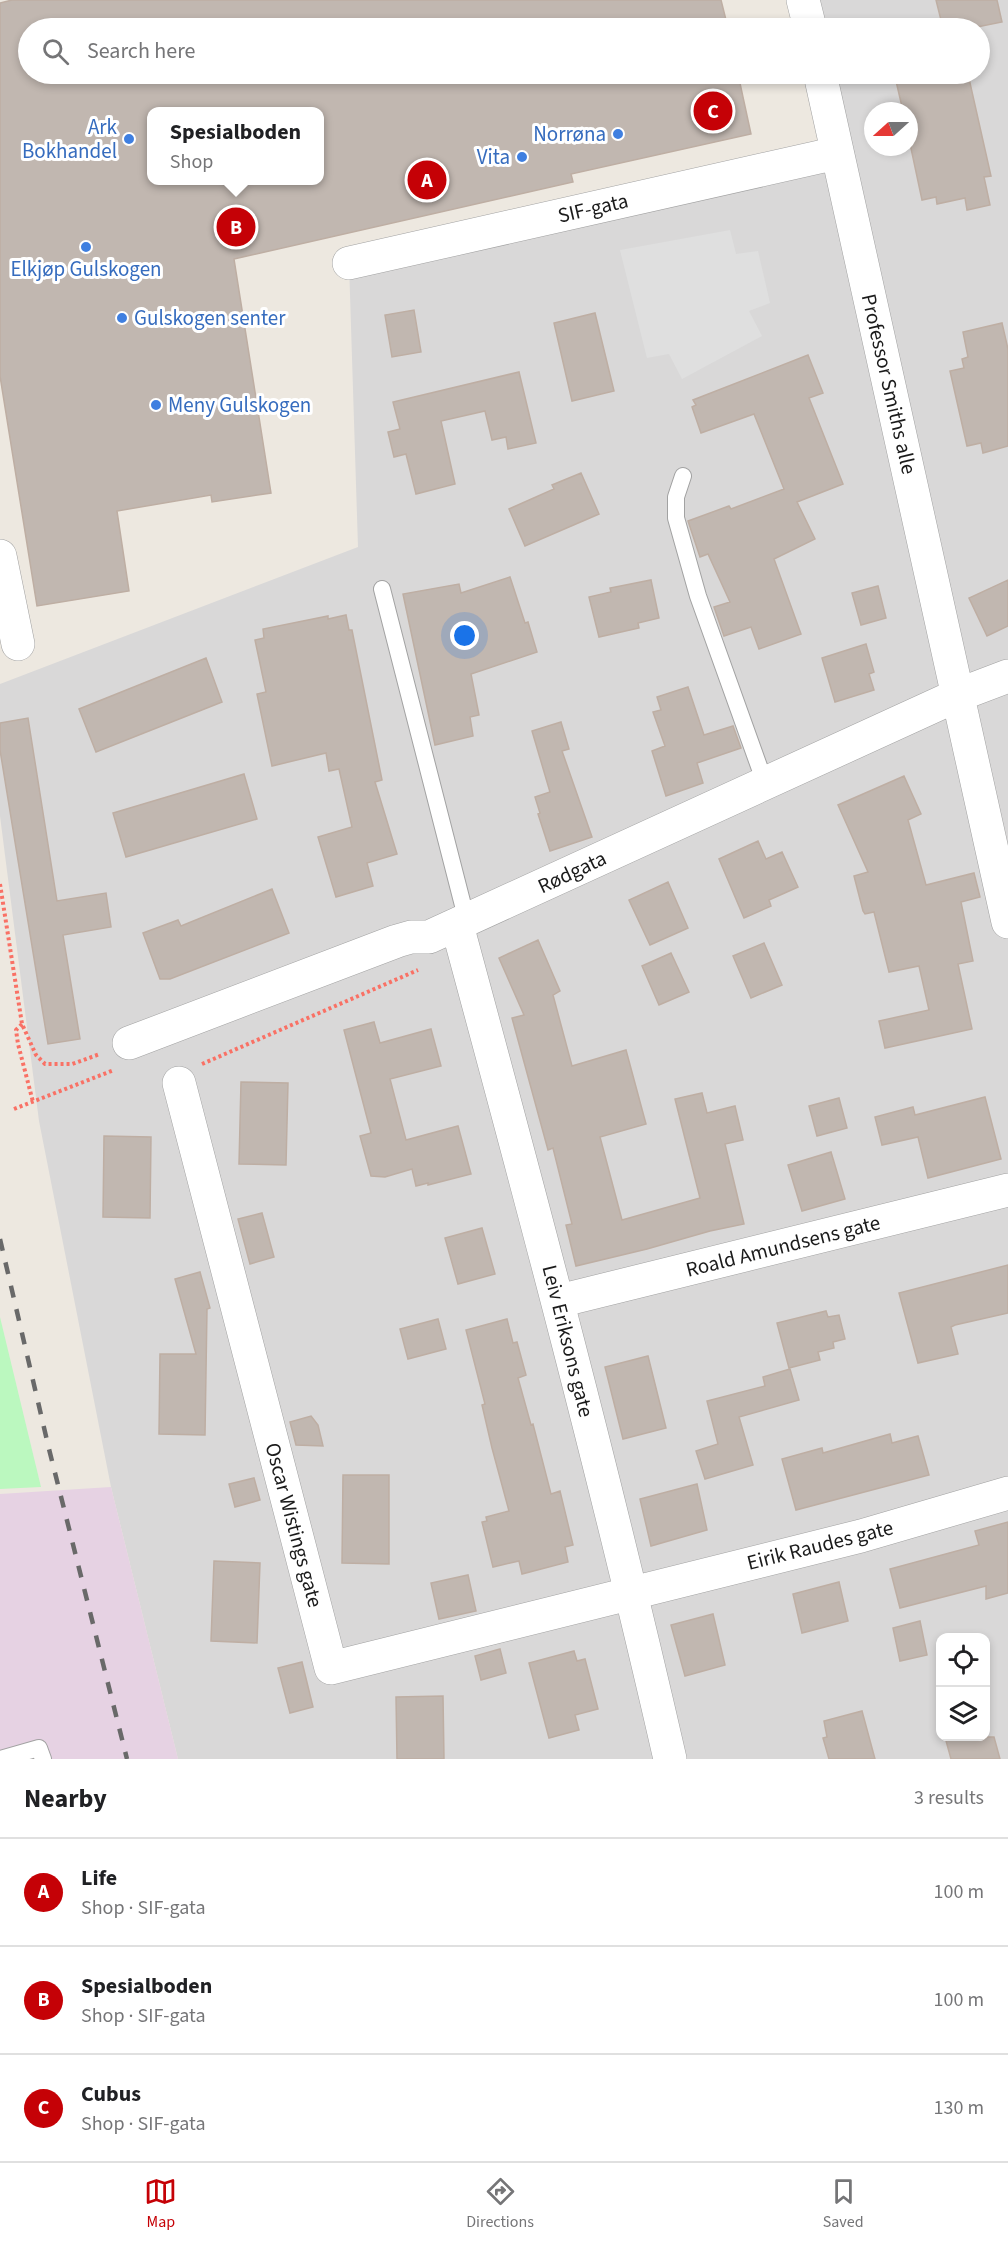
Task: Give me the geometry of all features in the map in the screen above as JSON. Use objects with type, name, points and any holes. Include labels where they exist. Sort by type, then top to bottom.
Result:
[{"type":"street","points":[[803,0],[808,18]]},
{"type":"street","name":"Professor Smiths alle","points":[[822,84],[1008,922]]},
{"type":"street","name":"SIF-gata","points":[[349,263],[837,153]]},
{"type":"street","points":[[0,556],[18,645]]},
{"type":"street","name":"Rødgata","points":[[129,1043],[398,941],[451,928],[958,695],[1008,676]]},
{"type":"street","name":"Leiv Eriksons gate","points":[[451,928],[559,1301],[632,1592],[670,1759]]},
{"type":"street","name":"Oscar Wistings gate","points":[[179,1083],[331,1668],[632,1592]]},
{"type":"street","name":"Roald Amundsens gate","points":[[559,1301],[1008,1190]]},
{"type":"street","name":"Eirik Raudes gate","points":[[632,1592],[861,1536],[1008,1493]]},
{"type":"lane","points":[[683,476],[676,497],[676,518],[698,596],[765,783]]},
{"type":"lane","points":[[382,589],[451,928]]},
{"type":"lane","points":[[0,1759],[39,1748],[43,1759]]},
{"type":"path","points":[[0,884],[22,1024],[36,1055],[45,1064],[72,1064],[129,1043]]},
{"type":"path","points":[[179,1083],[196,1067],[429,966],[451,928]]},
{"type":"path","points":[[22,1024],[16,1030],[33,1102]]},
{"type":"shaded area","points":[[803,0],[1008,0],[1008,1759],[178,1759],[111,1487],[39,1121],[0,816],[0,684],[358,547],[349,263],[837,153],[822,84],[990,84],[990,18],[808,18]]},
{"type":"shaded area","points":[[730,230],[736,254],[758,251],[770,303],[749,311],[762,336],[682,379],[669,354],[647,358],[620,250]]},
{"type":"shaded area","points":[[111,1487],[178,1759],[0,1759],[0,1494]]},
{"type":"green space","points":[[0,1317],[41,1487],[0,1489]]},
{"type":"building","name":"Gulskogen senter","points":[[12,0],[721,0],[726,18],[18,18],[18,84],[740,84],[751,134],[571,174],[573,182],[234,259],[271,493],[212,502],[211,495],[117,511],[129,591],[37,606],[0,376],[0,3]]},
{"type":"building","points":[[936,0],[997,0],[1002,22],[990,24],[990,18],[940,18]]},
{"type":"building","points":[[897,84],[970,84],[991,176],[984,177],[990,205],[967,210],[965,198],[937,204],[936,197],[922,200],[913,156],[918,156],[918,102],[901,102]]},
{"type":"building","points":[[414,310],[421,352],[392,357],[385,315]]},
{"type":"building","points":[[595,313],[614,391],[572,401],[554,323]]},
{"type":"building","points":[[1002,323],[1008,349],[1008,446],[983,453],[981,443],[967,446],[950,371],[964,368],[962,359],[968,357],[963,332]]},
{"type":"building","points":[[808,355],[823,393],[809,398],[843,484],[797,502],[815,539],[774,559],[801,634],[759,649],[751,627],[724,636],[714,607],[730,602],[708,554],[700,557],[688,521],[729,506],[731,509],[784,489],[754,414],[701,433],[692,407],[696,405],[693,400]]},
{"type":"building","points":[[519,372],[536,443],[508,449],[506,437],[492,440],[485,411],[441,421],[455,484],[416,494],[406,454],[394,457],[388,432],[400,429],[393,402]]},
{"type":"building","points":[[581,473],[599,514],[525,546],[509,509],[554,489],[552,485]]},
{"type":"building","points":[[510,577],[537,652],[471,674],[479,715],[470,717],[473,736],[435,745],[403,594],[459,584],[461,593]]},
{"type":"building","points":[[651,580],[659,618],[638,623],[639,628],[599,637],[589,597],[611,592],[610,588]]},
{"type":"building","points":[[1008,580],[1008,626],[987,636],[969,598]]},
{"type":"building","points":[[878,586],[886,618],[861,625],[852,593]]},
{"type":"building","points":[[346,615],[349,630],[352,630],[382,780],[375,782],[397,854],[367,863],[373,886],[336,897],[318,837],[352,827],[339,769],[329,771],[326,753],[272,766],[257,694],[266,692],[255,640],[264,638],[263,629],[328,616],[328,619]]},
{"type":"building","points":[[866,644],[874,672],[869,674],[874,690],[835,702],[822,658]]},
{"type":"building","points":[[206,658],[222,702],[96,752],[79,709]]},
{"type":"building","points":[[688,687],[704,735],[733,726],[741,748],[697,763],[703,783],[666,796],[652,751],[665,746],[653,712],[661,710],[657,697]]},
{"type":"building","points":[[28,718],[57,901],[106,893],[111,927],[63,935],[80,1039],[48,1044],[0,750],[0,723]]},
{"type":"building","points":[[561,722],[569,749],[562,751],[592,837],[550,851],[535,797],[550,792],[532,731]]},
{"type":"building","points":[[244,774],[257,819],[126,857],[113,813]]},
{"type":"building","points":[[904,776],[921,814],[908,820],[926,885],[974,873],[980,897],[961,902],[973,961],[958,964],[972,1029],[885,1048],[879,1021],[929,1010],[919,966],[889,972],[874,912],[865,914],[863,911],[854,876],[868,872],[838,805]]},
{"type":"building","points":[[758,841],[766,859],[782,852],[798,887],[769,900],[771,906],[744,918],[719,859]]},
{"type":"building","points":[[668,882],[688,928],[650,945],[629,900]]},
{"type":"building","points":[[272,889],[289,933],[170,979],[160,979],[143,933],[178,920],[181,926]]},
{"type":"building","points":[[538,940],[560,991],[553,995],[572,1066],[626,1050],[646,1124],[600,1137],[622,1220],[700,1198],[675,1099],[702,1093],[707,1113],[735,1106],[743,1140],[725,1144],[744,1224],[576,1266],[566,1225],[572,1224],[553,1148],[548,1150],[512,1018],[524,1015],[499,958]]},
{"type":"building","points":[[764,943],[782,985],[751,998],[733,956]]},
{"type":"building","points":[[671,953],[689,992],[659,1005],[642,966]]},
{"type":"building","points":[[374,1022],[380,1043],[431,1029],[441,1066],[390,1079],[406,1140],[458,1126],[471,1174],[416,1186],[412,1169],[385,1177],[371,1176],[360,1136],[371,1133],[344,1030]]},
{"type":"building","points":[[241,1082],[288,1083],[286,1165],[239,1164]]},
{"type":"building","points":[[985,1097],[1001,1159],[928,1178],[918,1137],[882,1145],[875,1117],[913,1107],[915,1115]]},
{"type":"building","points":[[839,1098],[847,1128],[817,1136],[809,1106]]},
{"type":"building","points":[[104,1136],[151,1137],[150,1218],[103,1217]]},
{"type":"building","points":[[831,1152],[845,1199],[802,1211],[788,1165]]},
{"type":"building","points":[[262,1213],[274,1257],[250,1264],[238,1219]]},
{"type":"building","points":[[482,1228],[495,1274],[458,1284],[445,1238]]},
{"type":"building","points":[[1008,1265],[1008,1313],[951,1327],[958,1354],[918,1363],[899,1293]]},
{"type":"building","points":[[200,1272],[210,1308],[207,1309],[205,1435],[159,1434],[160,1354],[196,1354],[175,1279]]},
{"type":"building","points":[[826,1311],[828,1317],[839,1315],[845,1339],[833,1342],[834,1348],[818,1352],[820,1360],[789,1368],[777,1323]]},
{"type":"building","points":[[438,1319],[446,1349],[408,1359],[400,1329]]},
{"type":"building","points":[[507,1319],[513,1343],[517,1342],[526,1375],[518,1378],[531,1425],[533,1424],[551,1494],[560,1491],[573,1545],[565,1547],[568,1562],[522,1574],[519,1561],[493,1567],[482,1522],[487,1521],[486,1517],[509,1511],[492,1448],[482,1405],[485,1404],[466,1330]]},
{"type":"building","points":[[648,1356],[666,1428],[623,1439],[605,1367]]},
{"type":"building","points":[[790,1369],[799,1400],[739,1417],[753,1465],[705,1479],[696,1451],[718,1444],[707,1401],[765,1386],[763,1377]]},
{"type":"building","points":[[311,1416],[318,1425],[323,1446],[296,1445],[290,1422]]},
{"type":"building","points":[[890,1434],[892,1443],[918,1436],[929,1475],[796,1510],[782,1459],[822,1448],[823,1453]]},
{"type":"building","points":[[343,1475],[389,1475],[389,1564],[342,1563]]},
{"type":"building","points":[[254,1478],[260,1500],[235,1507],[229,1484]]},
{"type":"building","points":[[697,1484],[707,1530],[651,1546],[640,1499]]},
{"type":"building","points":[[1008,1522],[1008,1593],[986,1599],[986,1586],[900,1608],[890,1569],[979,1545],[975,1531]]},
{"type":"building","points":[[214,1561],[260,1563],[257,1643],[211,1641]]},
{"type":"building","points":[[468,1575],[476,1611],[439,1619],[431,1583]]},
{"type":"building","points":[[839,1582],[848,1621],[802,1633],[793,1594]]},
{"type":"building","points":[[713,1614],[725,1665],[685,1676],[671,1625]]},
{"type":"building","points":[[920,1621],[927,1655],[900,1661],[893,1628]]},
{"type":"building","points":[[500,1649],[506,1673],[481,1680],[475,1656]]},
{"type":"building","points":[[574,1651],[577,1661],[585,1659],[598,1709],[575,1715],[579,1730],[549,1738],[529,1663]]},
{"type":"building","points":[[302,1662],[313,1707],[290,1713],[278,1668]]},
{"type":"building","points":[[443,1696],[444,1759],[397,1759],[396,1697]]},
{"type":"building","points":[[862,1711],[875,1759],[829,1759],[823,1738],[827,1737],[824,1721]]},
{"type":"building","points":[[990,1737],[994,1737],[1000,1759],[951,1759],[946,1741],[990,1741]]},
{"type":"railway","points":[[0,1239],[49,1449],[127,1759]]},
{"type":"place","name":"Cubus","points":[[713,111]]},
{"type":"place","name":"Norrøna","points":[[618,134]]},
{"type":"place","name":"Ark Bokhandel","points":[[129,139]]},
{"type":"place","name":"Vita","points":[[522,157]]},
{"type":"place","name":"Life","points":[[427,180]]},
{"type":"place","name":"Spesialboden","points":[[236,227]]},
{"type":"place","name":"Elkjøp Gulskogen","points":[[86,247]]},
{"type":"place","name":"Gulskogen senter","points":[[122,318]]},
{"type":"place","name":"Meny Gulskogen","points":[[156,405]]}]
